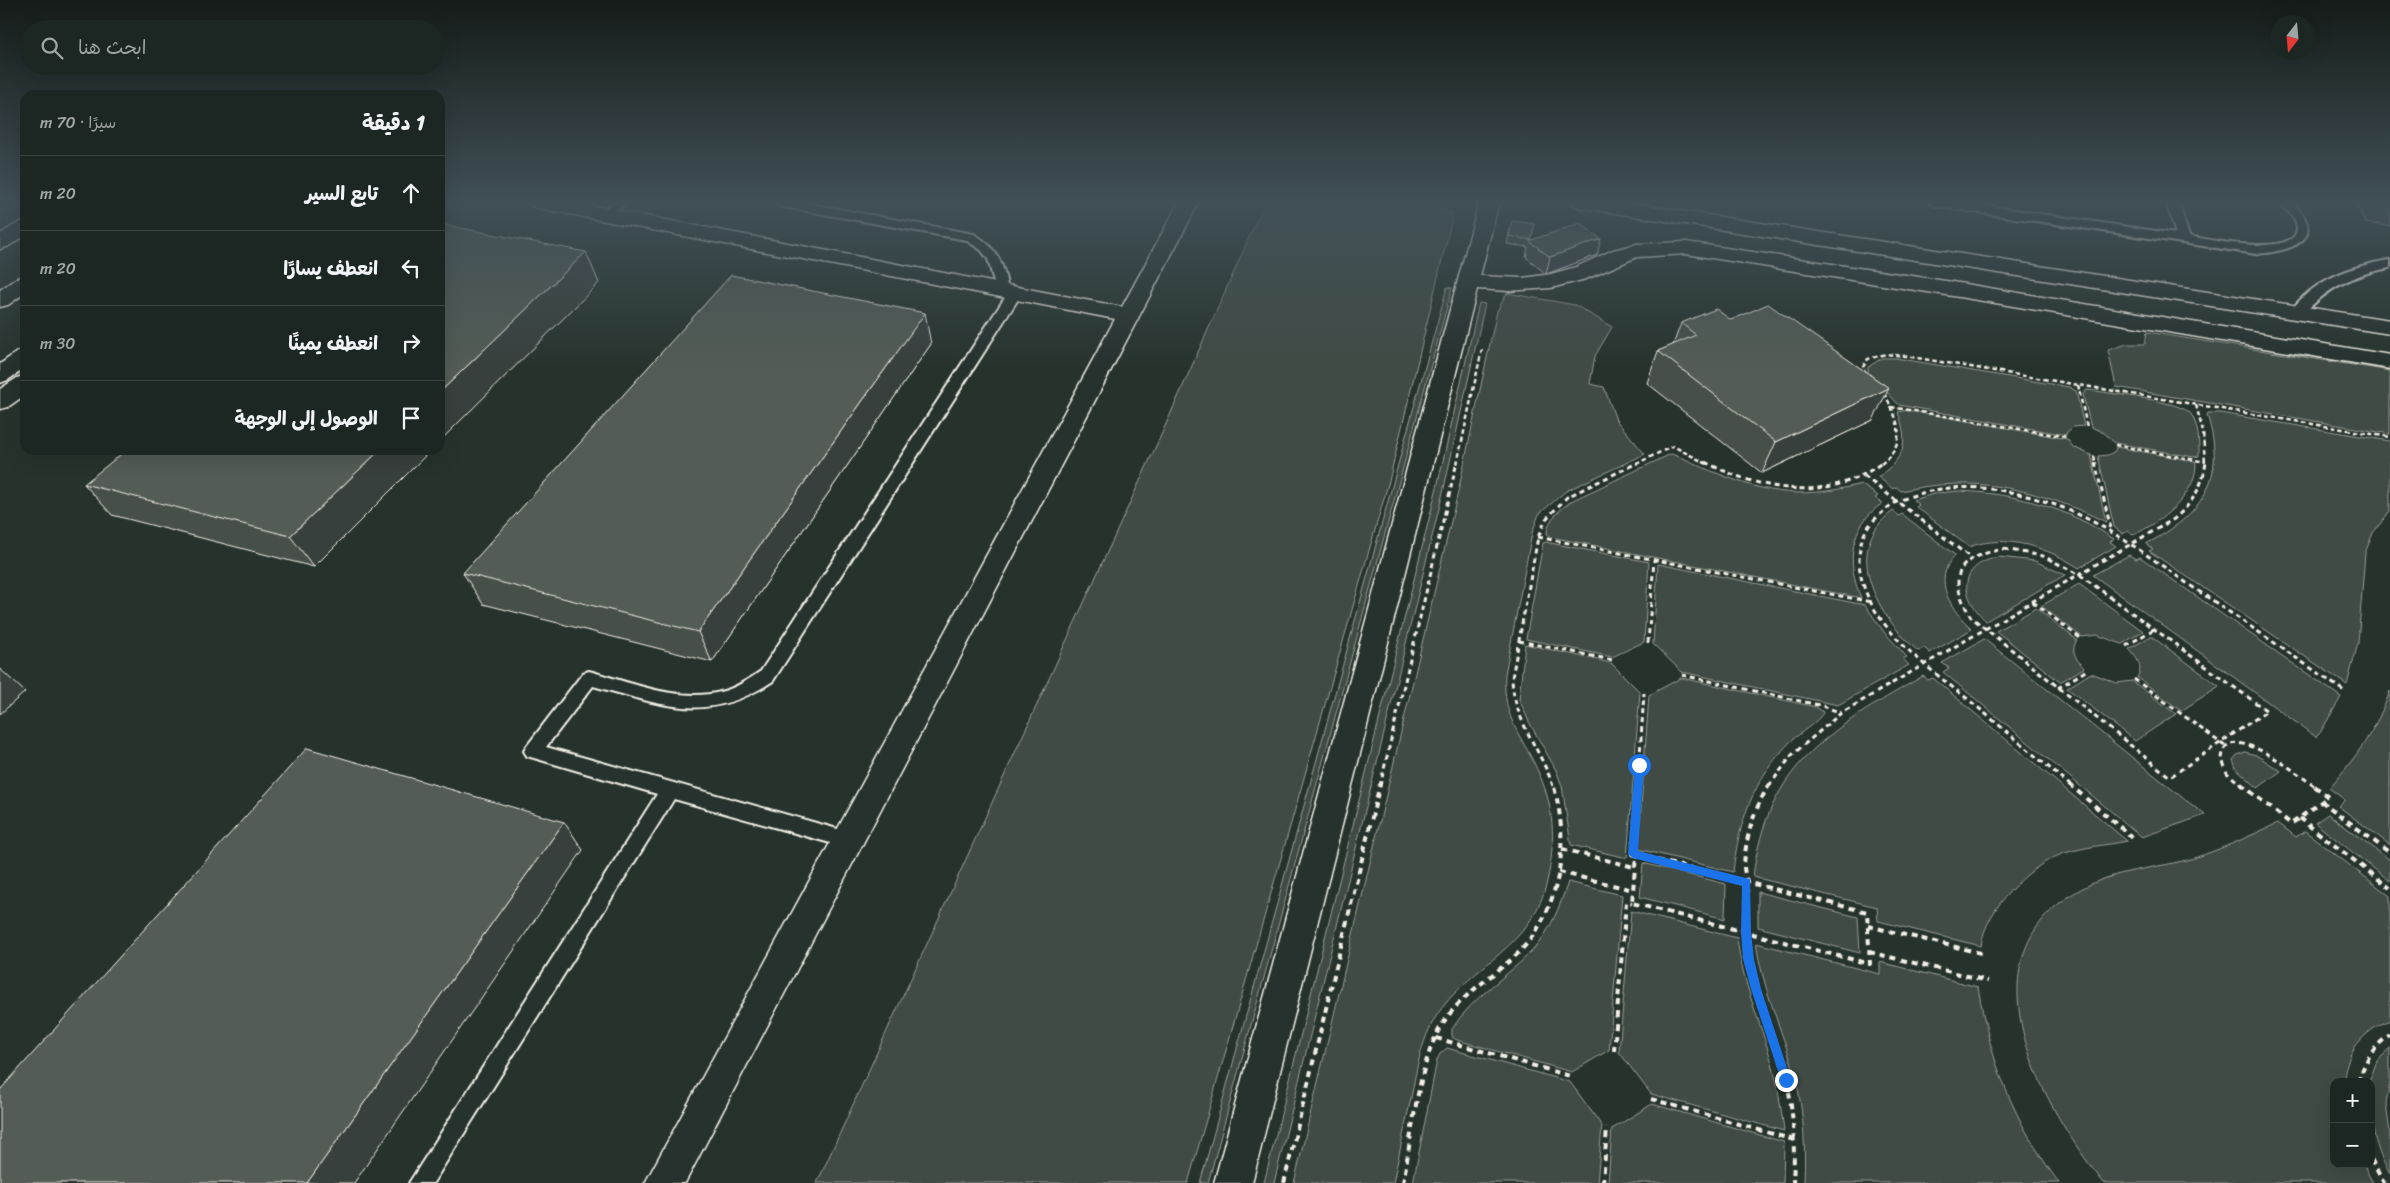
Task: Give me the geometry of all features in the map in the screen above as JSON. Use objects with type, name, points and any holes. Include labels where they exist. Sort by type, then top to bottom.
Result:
[{"type":"street","points":[[842,257],[1128,315]]},
{"type":"street","points":[[664,1183],[1159,257]]},
{"type":"street","points":[[1233,1183],[1474,257]]},
{"type":"street","points":[[1468,281],[1501,285],[1540,283],[1584,272],[1618,257]]},
{"type":"street","points":[[1746,257],[1959,290],[2390,362]]},
{"type":"street","points":[[1941,257],[2390,327]]},
{"type":"street","points":[[0,300],[20,286]]},
{"type":"street","points":[[0,375],[20,361]]},
{"type":"street","points":[[0,401],[20,387]]},
{"type":"lane","points":[[848,840],[532,751],[589,678],[671,698],[702,703],[721,701],[738,695],[767,676],[1008,292],[994,257]]},
{"type":"lane","points":[[2297,312],[2320,288],[2332,281],[2360,270],[2390,264]]},
{"type":"lane","points":[[420,1183],[670,790]]},
{"type":"path","points":[[1284,1183],[1449,499],[1482,346]]},
{"type":"path","points":[[1871,379],[1865,373],[1863,367],[1865,362],[1874,356],[1886,354],[2390,438]]},
{"type":"path","points":[[2078,385],[2087,427]]},
{"type":"path","points":[[1403,1183],[1426,1071],[1436,1038],[1448,1016],[1460,1002],[1526,945],[1546,910],[1559,872],[1562,830],[1554,788],[1517,715],[1513,702],[1512,678],[1538,537],[1546,518],[1554,507],[1567,497],[1673,446],[1740,478],[1772,487],[1795,490],[1826,488],[1850,482],[1864,476],[1888,459],[1897,444],[1898,432],[1891,407],[1878,386]]},
{"type":"path","points":[[1793,1183],[1795,1123],[1782,1063],[1756,989],[1748,959],[1746,932],[1747,882],[1743,875],[1748,836],[1754,816],[1773,778],[1785,761],[1802,744],[1841,714],[2161,528],[2186,508],[2196,491],[2206,462],[2206,439],[2195,404]]},
{"type":"path","points":[[1891,407],[2067,437]]},
{"type":"path","points":[[2115,445],[2206,462]]},
{"type":"path","points":[[2094,456],[2110,525],[2108,530]]},
{"type":"path","points":[[1864,476],[1971,558]]},
{"type":"path","points":[[2134,839],[1926,665],[1891,630],[1871,602],[1861,574],[1859,556],[1862,541],[1866,529],[1876,515],[1907,496],[1928,490],[1960,487],[1994,489],[2032,497],[2056,505],[2108,530],[2344,691]]},
{"type":"path","points":[[1538,537],[1871,602]]},
{"type":"path","points":[[2004,550],[2024,551],[2044,556],[2080,575],[2267,711],[2170,777],[1985,630],[1966,610],[1956,589],[1957,576],[1962,565],[1971,558],[1987,551],[2004,550]]},
{"type":"path","points":[[1648,643],[1654,560]]},
{"type":"path","points":[[2033,602],[2080,638]]},
{"type":"path","points":[[2126,646],[2154,629]]},
{"type":"path","points":[[1519,640],[1612,660]]},
{"type":"path","points":[[2058,688],[2087,670]]},
{"type":"path","points":[[1682,675],[1823,706],[1841,714]]},
{"type":"path","points":[[2134,679],[2226,748]]},
{"type":"path","points":[[1614,1051],[1626,902],[1870,964],[1868,912],[1633,854],[1644,693]]},
{"type":"path","points":[[2235,744],[2247,745],[2273,756],[2328,797],[2291,824],[2237,783],[2227,773],[2222,763],[2221,754],[2226,748],[2235,744]]},
{"type":"path","points":[[2322,802],[2390,853]]},
{"type":"path","points":[[2298,818],[2390,888]]},
{"type":"path","points":[[1562,849],[1634,867]]},
{"type":"path","points":[[1632,903],[1636,855]]},
{"type":"path","points":[[1559,872],[1632,890]]},
{"type":"path","points":[[1868,926],[1985,954]]},
{"type":"path","points":[[1869,952],[1988,981]]},
{"type":"path","points":[[2360,1078],[2367,1058],[2376,1043],[2390,1034]]},
{"type":"path","points":[[1436,1038],[1570,1076]]},
{"type":"path","points":[[1651,1099],[1794,1140]]},
{"type":"path","points":[[1603,1183],[1607,1128]]},
{"type":"path","points":[[2375,1167],[2384,1183]]},
{"type":"shaded area","points":[[1240,257],[1443,257],[1389,481],[1188,1183],[817,1183],[1162,433]]},
{"type":"shaded area","points":[[1447,287],[1452,288],[1208,1183],[1200,1183]]},
{"type":"shaded area","points":[[1507,293],[1575,305],[1612,327],[1595,356],[1590,384],[1604,387],[1616,420],[1645,454],[1566,491],[1539,514],[1532,533],[1505,674],[1505,690],[1507,704],[1515,728],[1540,776],[1551,812],[1552,848],[1549,872],[1542,898],[1531,920],[1517,937],[1450,998],[1430,1027],[1417,1067],[1393,1183],[1294,1183],[1458,492],[1497,311]]},
{"type":"shaded area","points":[[1479,303],[1485,304],[1444,488],[1274,1183],[1264,1183],[1437,487]]},
{"type":"shaded area","points":[[2147,332],[2390,371],[2390,434],[2116,387],[2108,350],[2127,344],[2145,344]]},
{"type":"shaded area","points":[[1882,358],[1895,358],[2069,387],[2076,391],[2084,426],[2073,427],[2066,435],[1899,405],[1868,372],[1868,367]]},
{"type":"shaded area","points":[[2088,390],[2159,401],[2185,409],[2191,414],[2196,424],[2199,456],[2194,457],[2115,443],[2103,432],[2091,427],[2083,395]]},
{"type":"shaded area","points":[[1907,410],[2067,439],[2073,447],[2091,455],[2106,522],[2056,501],[2006,488],[1955,484],[1901,491],[1896,487],[1893,489],[1878,477],[1899,456],[1904,441],[1898,412]]},
{"type":"shaded area","points":[[2208,413],[2220,413],[2390,441],[2390,511],[2373,533],[2365,553],[2358,643],[2347,685],[2149,551],[2153,549],[2146,544],[2182,521],[2205,493],[2212,476],[2214,458],[2213,438]]},
{"type":"shaded area","points":[[2116,447],[2195,461],[2196,464],[2190,487],[2175,507],[2165,516],[2133,535],[2128,531],[2123,534],[2114,527],[2098,456],[2108,455],[2115,451]]},
{"type":"shaded area","points":[[1671,454],[1734,480],[1770,490],[1804,493],[1821,492],[1861,484],[1878,496],[1875,498],[1883,503],[1863,522],[1857,533],[1852,558],[1856,585],[1861,598],[1551,537],[1547,534],[1552,519],[1573,500]]},
{"type":"shaded area","points":[[1980,492],[2021,499],[2060,511],[2114,539],[2110,542],[2116,546],[2079,568],[2054,554],[2012,542],[1983,543],[1969,547],[1916,507],[1919,505],[1913,500],[1937,493]]},
{"type":"shaded area","points":[[1893,511],[1899,516],[1902,514],[1955,555],[1948,565],[1944,584],[1951,604],[1972,629],[1930,653],[1924,648],[1918,651],[1890,621],[1871,583],[1867,564],[1869,545],[1877,527]]},
{"type":"shaded area","points":[[1543,543],[1649,562],[1644,642],[1612,657],[1526,639]]},
{"type":"shaded area","points":[[2129,555],[2136,559],[2140,557],[2341,697],[2320,733],[2316,737],[2093,575]]},
{"type":"shaded area","points":[[1999,557],[2035,561],[2065,575],[1986,621],[1971,601],[1967,591],[1967,582],[1970,574],[1976,567],[1986,561]]},
{"type":"shaded area","points":[[1658,564],[1865,605],[1884,632],[1907,657],[1903,659],[1909,665],[1838,705],[1682,672],[1653,644]]},
{"type":"shaded area","points":[[2079,584],[2143,631],[2122,644],[2097,635],[2082,637],[2041,606]]},
{"type":"shaded area","points":[[2036,608],[2077,640],[2074,648],[2075,655],[2084,668],[2060,682],[1996,631]]},
{"type":"shaded area","points":[[2151,636],[2219,686],[2181,711],[2137,677],[2140,666],[2129,649]]},
{"type":"shaded area","points":[[1984,639],[2205,815],[2142,837],[1943,672],[1949,668],[1942,663]]},
{"type":"shaded area","points":[[1525,644],[1611,663],[1640,692],[1627,858],[1571,845],[1562,786],[1556,770],[1529,722],[1519,699]]},
{"type":"shaded area","points":[[2091,673],[2117,683],[2132,681],[2176,714],[2135,741],[2067,688]]},
{"type":"shaded area","points":[[1923,676],[1928,680],[1933,678],[2127,841],[2062,854],[2036,868],[2022,879],[1999,904],[1984,932],[1981,946],[1878,921],[1877,907],[1753,877],[1761,838],[1773,805],[1789,777],[1809,754],[1833,733],[1890,695]]},
{"type":"shaded area","points":[[1681,678],[1816,707],[1823,712],[1818,719],[1790,742],[1777,756],[1757,786],[1744,818],[1733,872],[1638,849],[1649,695]]},
{"type":"shaded area","points":[[2390,691],[2390,845],[2338,806],[2345,800],[2329,788],[2348,766],[2372,731]]},
{"type":"shaded area","points":[[2245,752],[2256,755],[2281,771],[2258,788],[2236,768],[2233,760],[2237,755]]},
{"type":"shaded area","points":[[2328,814],[2390,860],[2390,881],[2315,823]]},
{"type":"shaded area","points":[[2278,823],[2296,837],[2305,831],[2390,896],[2390,1020],[2372,1030],[2357,1044],[2348,1061],[2344,1078],[2330,1078],[2330,1168],[2365,1168],[2373,1183],[2104,1183],[2079,1149],[2055,1111],[2035,1069],[2022,1026],[2018,985],[2027,946],[2050,912],[2091,884],[2103,879],[2194,858]]},
{"type":"shaded area","points":[[1643,863],[1726,884],[1725,919],[1640,897]]},
{"type":"shaded area","points":[[1568,882],[1622,895],[1609,1050],[1572,1072],[1452,1037],[1452,1029],[1460,1017],[1522,961],[1544,936],[1562,900]]},
{"type":"shaded area","points":[[1758,892],[1858,917],[1860,953],[1758,927]]},
{"type":"shaded area","points":[[1631,911],[1737,938],[1747,986],[1774,1072],[1784,1131],[1651,1094],[1619,1052]]},
{"type":"shaded area","points":[[1756,943],[1880,974],[1880,962],[1978,987],[1990,1041],[2006,1090],[2029,1136],[2059,1183],[1804,1183],[1804,1137],[1801,1106],[1795,1076],[1766,988]]},
{"type":"shaded area","points":[[1447,1048],[1570,1082],[1602,1126],[1597,1183],[1413,1183],[1437,1060],[1440,1054]]},
{"type":"shaded area","points":[[2390,1049],[2390,1084],[2386,1102],[2390,1134],[2390,1174],[2379,1151],[2375,1137],[2375,1078],[2371,1078],[2377,1061]]},
{"type":"shaded area","points":[[1652,1104],[1784,1142],[1783,1183],[1608,1183],[1612,1129]]},
{"type":"building","points":[[445,257],[581,257],[445,387]]},
{"type":"building","points":[[731,275],[925,313],[698,632],[463,573]]},
{"type":"building","points":[[1768,304],[1889,388],[1776,442],[1658,351],[1696,335],[1681,323],[1716,309],[1731,320]]},
{"type":"building","points":[[120,455],[375,455],[290,536],[84,484]]},
{"type":"building","points":[[307,748],[564,822],[307,1183],[0,1183],[0,1090]]},
{"type":"route","points":[[1639,765],[1633,854],[1747,882],[1746,932],[1748,959],[1786,1080]]}]
